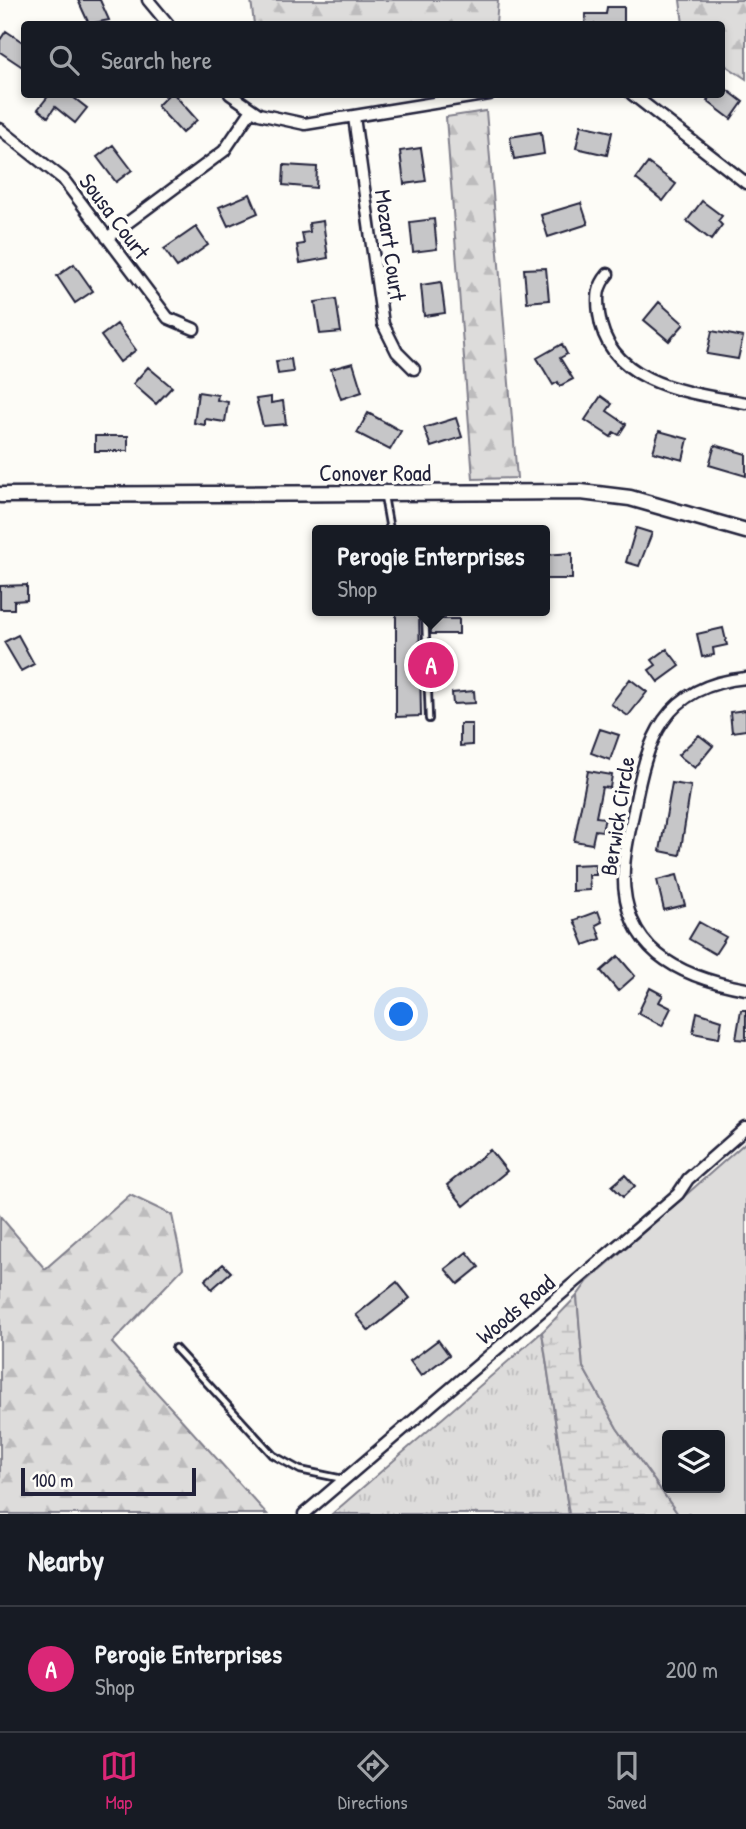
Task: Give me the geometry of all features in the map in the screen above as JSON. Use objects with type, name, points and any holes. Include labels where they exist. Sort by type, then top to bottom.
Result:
[{"type":"street","points":[[148,0],[166,21]]},
{"type":"street","points":[[235,98],[251,111],[297,123],[354,117],[466,98]]},
{"type":"street","points":[[637,98],[746,183]]},
{"type":"street","points":[[107,238],[224,150],[251,111]]},
{"type":"street","name":"Mozart Court","points":[[354,117],[383,324],[397,352],[414,369]]},
{"type":"street","name":"Sousa Court","points":[[0,129],[63,179],[168,318],[194,329]]},
{"type":"street","points":[[608,274],[598,288],[600,320],[607,338],[622,359],[659,384],[746,403]]},
{"type":"street","name":"Conover Road","points":[[0,495],[605,494],[654,504],[746,531]]},
{"type":"street","name":"Berwick Circle","points":[[746,678],[715,682],[699,689],[685,698],[660,724],[643,762],[624,869],[629,908],[645,941],[657,953],[688,975],[746,989]]},
{"type":"street","name":"Woods Road","points":[[304,1514],[678,1194],[688,1179],[746,1128]]},
{"type":"lane","points":[[384,495],[389,525]]},
{"type":"lane","points":[[425,616],[429,719]]},
{"type":"lane","points":[[174,1348],[273,1455],[300,1471],[344,1479]]},
{"type":"green space","points":[[251,0],[498,0],[496,21],[254,21]]},
{"type":"green space","points":[[680,0],[746,0],[746,79],[725,65],[725,21],[683,21]]},
{"type":"green space","points":[[486,111],[517,478],[473,479],[446,117]]},
{"type":"green space","points":[[746,1142],[746,1514],[678,1514],[663,1493],[725,1493],[725,1430],[662,1430],[662,1491],[617,1428],[583,1367],[577,1296],[588,1281]]},
{"type":"green space","points":[[130,1195],[172,1215],[183,1268],[112,1343],[267,1514],[0,1514],[0,1216],[45,1269]]},
{"type":"green space","points":[[577,1296],[583,1367],[617,1428],[678,1514],[569,1514],[542,1332]]},
{"type":"green space","points":[[542,1332],[569,1514],[332,1514]]},
{"type":"building","points":[[78,0],[100,0],[109,20],[88,21]]},
{"type":"building","points":[[607,7],[624,7],[624,21],[585,21],[586,14],[606,14]]},
{"type":"building","points":[[6,31],[21,41],[21,66],[0,52],[0,40]]},
{"type":"building","points":[[725,88],[743,102],[731,119],[707,101],[709,98],[725,98]]},
{"type":"building","points":[[47,98],[74,98],[87,108],[75,123],[55,107],[48,117],[38,109]]},
{"type":"building","points":[[165,98],[178,98],[197,120],[182,133],[157,106]]},
{"type":"building","points":[[581,125],[612,132],[607,155],[576,148]]},
{"type":"building","points":[[541,132],[544,154],[514,159],[510,137]]},
{"type":"building","points":[[113,145],[132,170],[116,182],[97,157]]},
{"type":"building","points":[[421,148],[426,181],[404,184],[400,151]]},
{"type":"building","points":[[648,163],[676,184],[663,201],[636,179]]},
{"type":"building","points":[[284,165],[317,167],[316,188],[283,185]]},
{"type":"building","points":[[250,194],[258,213],[228,226],[219,207]]},
{"type":"building","points":[[702,201],[722,216],[718,221],[722,225],[711,240],[687,221]]},
{"type":"building","points":[[581,203],[588,224],[548,237],[541,215]]},
{"type":"building","points":[[434,219],[437,249],[413,252],[410,222]]},
{"type":"building","points":[[323,221],[328,258],[300,263],[297,245],[304,244],[302,233],[310,232],[309,223]]},
{"type":"building","points":[[196,227],[208,245],[177,267],[164,249]]},
{"type":"building","points":[[74,264],[93,291],[75,303],[57,276]]},
{"type":"building","points":[[546,268],[549,300],[527,302],[524,269]]},
{"type":"building","points":[[441,282],[445,313],[424,316],[421,285]]},
{"type":"building","points":[[336,299],[341,332],[320,334],[315,302]]},
{"type":"building","points":[[659,302],[684,324],[669,341],[644,320]]},
{"type":"building","points":[[117,324],[136,350],[120,362],[101,336]]},
{"type":"building","points":[[712,331],[743,337],[738,359],[707,354]]},
{"type":"building","points":[[562,344],[567,354],[560,358],[573,379],[560,386],[558,382],[553,385],[537,358]]},
{"type":"building","points":[[291,359],[293,372],[278,374],[276,361]]},
{"type":"building","points":[[353,363],[362,392],[341,399],[331,369]]},
{"type":"building","points":[[148,367],[172,387],[156,404],[133,384]]},
{"type":"building","points":[[198,392],[218,395],[217,400],[228,402],[225,422],[205,419],[205,425],[194,423]]},
{"type":"building","points":[[601,396],[612,404],[607,411],[626,424],[619,435],[614,432],[611,437],[585,420]]},
{"type":"building","points":[[271,397],[271,403],[283,401],[286,424],[263,426],[256,399]]},
{"type":"building","points":[[368,413],[401,431],[390,450],[357,433]]},
{"type":"building","points":[[456,418],[462,437],[431,447],[424,428]]},
{"type":"building","points":[[659,431],[688,439],[683,460],[653,452]]},
{"type":"building","points":[[95,436],[128,436],[128,451],[95,451]]},
{"type":"building","points":[[715,445],[746,454],[746,476],[709,465]]},
{"type":"building","points":[[636,528],[652,533],[639,566],[626,562]]},
{"type":"building","points":[[572,553],[572,579],[550,579],[550,555]]},
{"type":"building","points":[[27,585],[27,600],[14,601],[14,609],[0,609],[0,586]]},
{"type":"building","points":[[396,616],[419,616],[421,716],[396,717]]},
{"type":"building","points":[[430,619],[459,619],[459,634],[431,634]]},
{"type":"building","points":[[723,628],[727,645],[713,648],[714,655],[702,657],[697,634]]},
{"type":"building","points":[[18,635],[34,664],[21,671],[4,642]]},
{"type":"building","points":[[667,649],[680,666],[658,682],[649,670],[656,665],[652,660]]},
{"type":"building","points":[[630,679],[647,692],[628,716],[611,704]]},
{"type":"building","points":[[474,691],[475,703],[453,704],[452,693]]},
{"type":"building","points":[[746,710],[746,730],[732,732],[730,712]]},
{"type":"building","points":[[460,724],[472,724],[472,745],[460,746]]},
{"type":"building","points":[[600,729],[619,735],[610,760],[591,753]]},
{"type":"building","points":[[699,735],[713,746],[695,768],[678,755]]},
{"type":"building","points":[[588,771],[612,775],[610,788],[602,787],[596,817],[605,818],[602,831],[595,830],[592,844],[574,841]]},
{"type":"building","points":[[672,783],[691,786],[680,855],[660,851]]},
{"type":"building","points":[[595,864],[596,875],[589,875],[590,890],[572,891],[572,865]]},
{"type":"building","points":[[677,875],[685,905],[664,910],[657,880]]},
{"type":"building","points":[[598,911],[602,922],[596,925],[601,939],[584,945],[574,920]]},
{"type":"building","points":[[699,922],[726,937],[715,954],[689,939]]},
{"type":"building","points":[[618,956],[635,976],[618,991],[601,971]]},
{"type":"building","points":[[650,988],[663,995],[659,1002],[671,1008],[662,1026],[638,1013]]},
{"type":"building","points":[[741,1010],[746,1010],[746,1040],[736,1039]]},
{"type":"building","points":[[697,1012],[722,1020],[719,1038],[693,1033]]},
{"type":"building","points":[[490,1150],[507,1171],[464,1206],[447,1185]]},
{"type":"building","points":[[625,1175],[635,1186],[623,1197],[612,1186]]},
{"type":"building","points":[[467,1252],[479,1267],[458,1284],[445,1269]]},
{"type":"building","points":[[223,1264],[231,1272],[212,1289],[205,1280]]},
{"type":"building","points":[[397,1282],[410,1298],[369,1331],[356,1315]]},
{"type":"building","points":[[438,1340],[449,1355],[421,1376],[410,1361]]},
{"type":"place","name":"Perogie Enterprises","points":[[431,665]]}]
